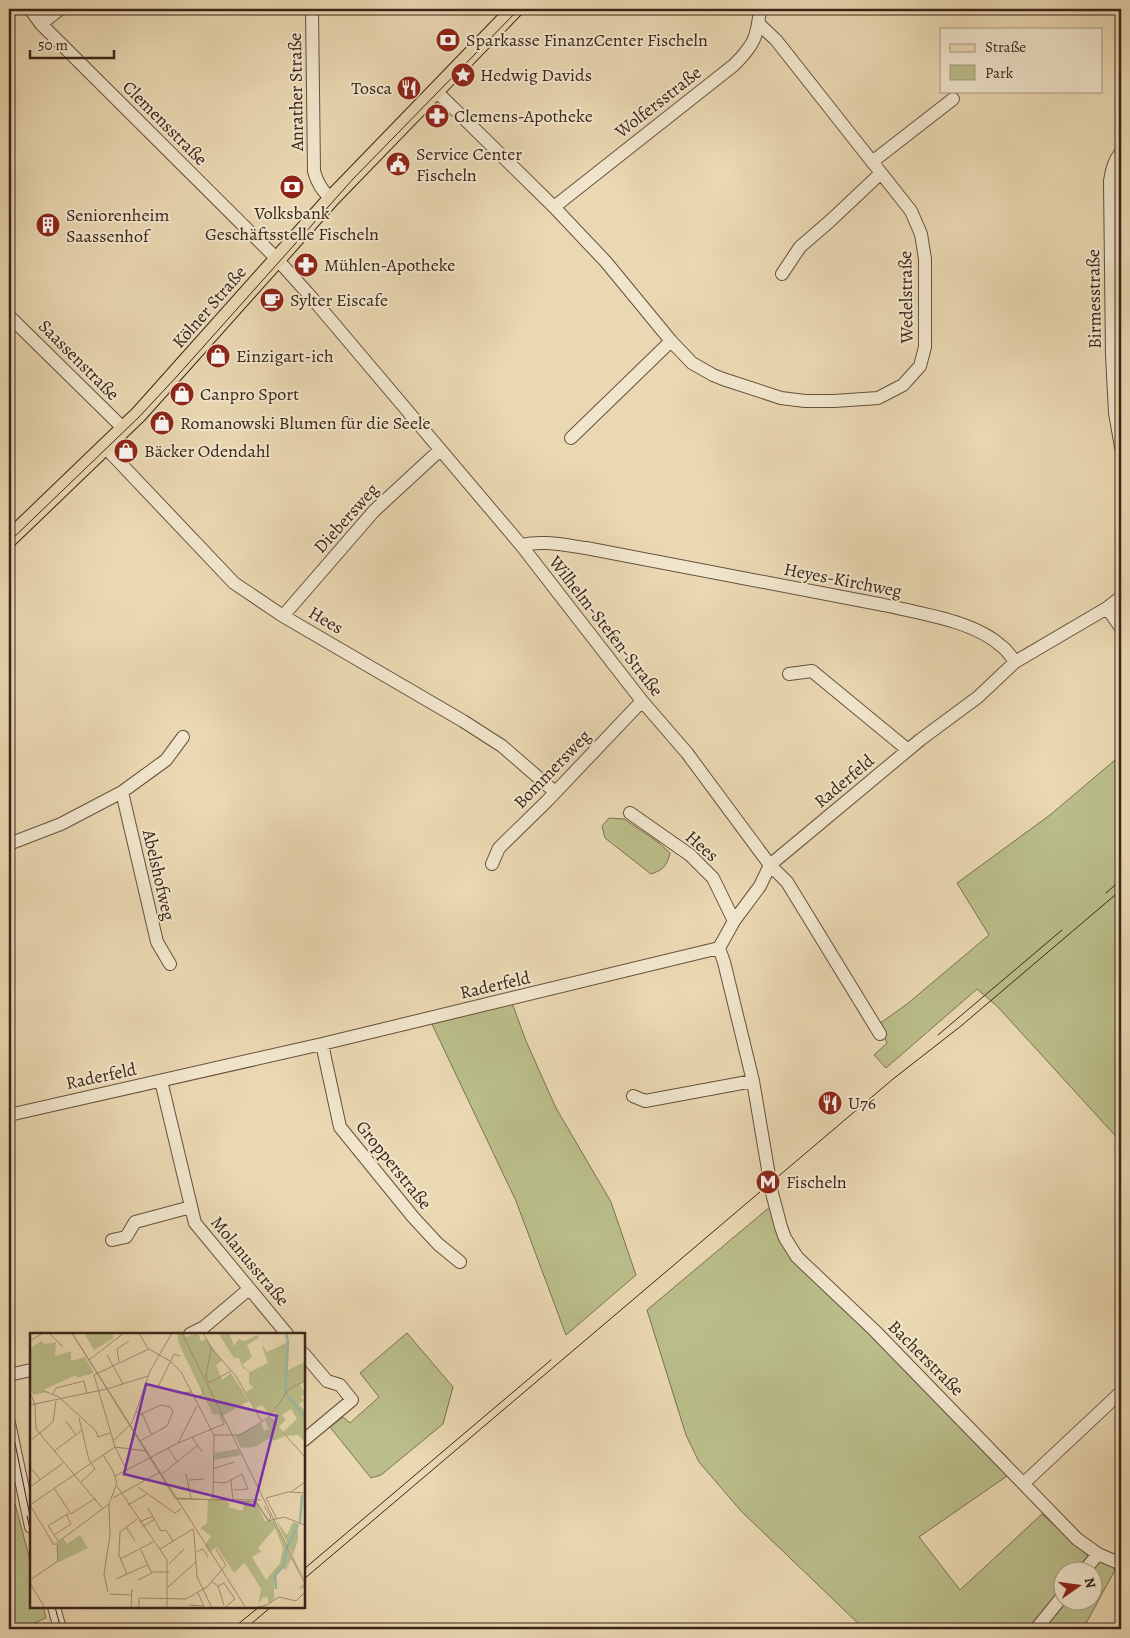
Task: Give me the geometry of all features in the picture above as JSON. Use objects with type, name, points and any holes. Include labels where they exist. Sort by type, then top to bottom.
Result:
[{"type":"main road","name":"Kölner Straße","points":[[9,539],[124,429],[185,364],[331,199],[515,9]]},
{"type":"street","name":"Clemensstraße","points":[[30,9],[41,24],[277,260]]},
{"type":"street","points":[[41,24],[60,9]]},
{"type":"street","name":"Anrather Straße","points":[[312,9],[314,170],[320,187],[331,199]]},
{"type":"street","name":"Wolfersstraße","points":[[554,207],[734,65],[751,46],[755,38],[760,9]]},
{"type":"street","name":"Wedelstraße","points":[[436,91],[554,207],[606,262],[692,363],[713,375],[756,391],[782,398],[806,401],[878,398],[903,385],[920,366],[925,348],[925,259],[921,234],[911,211],[776,40],[758,23]]},
{"type":"street","points":[[872,162],[954,99]]},
{"type":"street","name":"Birmesstraße","points":[[1121,152],[1115,160],[1110,181],[1114,395],[1121,448]]},
{"type":"street","points":[[782,274],[800,247],[881,173]]},
{"type":"street","name":"Wilhelm-Stefen-Straße","points":[[277,260],[312,298],[521,545],[642,701],[687,753],[770,865],[787,882],[880,1034]]},
{"type":"street","name":"Saassenstraße","points":[[9,316],[124,429]]},
{"type":"street","points":[[571,438],[671,340]]},
{"type":"street","name":"Hees","points":[[105,447],[234,583],[283,616],[462,720],[502,746],[555,792]]},
{"type":"street","name":"Diebersweg","points":[[283,616],[374,511],[440,450]]},
{"type":"street","name":"Heyes-Kirchweg","points":[[521,545],[545,542],[586,548],[878,604],[926,615],[982,633],[1000,645],[1015,662]]},
{"type":"street","points":[[1015,662],[1107,608],[1121,597]]},
{"type":"street","points":[[1107,608],[1121,628]]},
{"type":"street","name":"Raderfeld","points":[[9,1115],[322,1044],[719,948],[734,921],[760,886],[770,865],[908,750],[978,697],[1015,662]]},
{"type":"street","points":[[789,674],[812,670],[908,750]]},
{"type":"street","name":"Bommersweg","points":[[492,864],[498,848],[555,792],[642,701]]},
{"type":"street","points":[[9,844],[61,824],[122,792],[166,760],[183,737]]},
{"type":"street","name":"Abelshofweg","points":[[122,792],[157,942],[170,964]]},
{"type":"street","name":"Hees","points":[[630,813],[690,855],[713,878],[734,921]]},
{"type":"street","points":[[633,1096],[645,1102],[753,1081],[719,948]]},
{"type":"street","name":"Gropperstraße","points":[[322,1044],[340,1127],[413,1217],[438,1244],[460,1262]]},
{"type":"street","name":"Molanusstraße","points":[[161,1081],[195,1223],[286,1333]]},
{"type":"street","name":"Bacherstraße","points":[[753,1081],[772,1193],[780,1227],[797,1257],[874,1330],[1077,1539],[1098,1554],[1121,1564]]},
{"type":"street","name":"Molanusstraße","points":[[112,1240],[126,1237],[135,1222],[191,1207]]},
{"type":"street","points":[[192,1333],[204,1326],[249,1289]]},
{"type":"street","points":[[305,1355],[327,1381],[340,1385],[352,1400],[305,1439]]},
{"type":"street","points":[[9,1375],[30,1370]]},
{"type":"street","points":[[1024,1483],[1121,1392]]},
{"type":"street","points":[[9,1423],[30,1522]]},
{"type":"street","points":[[1093,1560],[1098,1554]]},
{"type":"street","points":[[54,1608],[60,1629]]},
{"type":"street","points":[[1036,1629],[1052,1609]]},
{"type":"green space","points":[[1121,755],[1121,1142],[997,1006],[977,989],[886,1068],[874,1055],[887,1043],[879,1024],[907,1004],[989,935],[957,883],[1050,815]]},
{"type":"green space","points":[[609,818],[624,819],[658,842],[670,853],[664,867],[651,874],[605,838],[602,826]]},
{"type":"green space","points":[[512,1003],[526,1041],[556,1108],[611,1202],[636,1275],[566,1335],[516,1201],[432,1024]]},
{"type":"green space","points":[[771,1206],[779,1236],[1007,1476],[919,1537],[960,1590],[1042,1514],[1088,1556],[1085,1560],[1052,1560],[1052,1599],[1028,1629],[864,1629],[741,1511],[699,1462],[686,1435],[647,1310]]},
{"type":"green space","points":[[407,1333],[453,1387],[443,1424],[381,1475],[371,1478],[330,1427],[343,1417],[350,1423],[379,1397],[360,1373]]},
{"type":"green space","points":[[14,1500],[30,1560],[30,1608],[43,1608],[46,1618],[20,1629],[9,1621],[9,1502]]},
{"type":"green space","points":[[1102,1563],[1116,1568],[1102,1594]]},
{"type":"green space","points":[[1060,1610],[1093,1610],[1083,1629],[1044,1629]]},
{"type":"tram line","points":[[9,542],[140,416],[353,179],[519,9]]},
{"type":"tram line","points":[[1106,893],[1121,880]]},
{"type":"tram line","points":[[305,1578],[893,1079],[961,1026],[1121,890]]},
{"type":"tram line","points":[[938,1035],[1062,930]]},
{"type":"tram line","points":[[305,1568],[551,1360]]},
{"type":"tram line","points":[[9,1414],[30,1516]]},
{"type":"tram line","points":[[27,1516],[30,1529]]},
{"type":"tram line","points":[[55,1608],[61,1629]]},
{"type":"tram line","points":[[232,1629],[258,1608]]},
{"type":"tram line","points":[[245,1629],[270,1608]]},
{"type":"place","name":"Sparkasse FinanzCenter Fischeln","points":[[448,40]]},
{"type":"place","name":"Hedwig Davids","points":[[463,75]]},
{"type":"place","name":"Tosca","points":[[409,88]]},
{"type":"place","name":"Clemens-Apotheke","points":[[437,116]]},
{"type":"place","name":"Service Center Fischeln","points":[[398,164]]},
{"type":"place","name":"Volksbank Geschäftsstelle Fischeln","points":[[292,187]]},
{"type":"place","name":"Seniorenheim Saassenhof","points":[[48,225]]},
{"type":"place","name":"Mühlen-Apotheke","points":[[306,265]]},
{"type":"place","name":"Sylter Eiscafe","points":[[272,300]]},
{"type":"place","name":"Einzigart-ich","points":[[218,356]]},
{"type":"place","name":"Canpro Sport","points":[[182,394]]},
{"type":"place","name":"Romanowski Blumen für die Seele","points":[[162,423]]},
{"type":"place","name":"Bäcker Odendahl","points":[[126,451]]},
{"type":"place","name":"U76","points":[[830,1103]]},
{"type":"place","name":"Fischeln","points":[[768,1182]]}]
